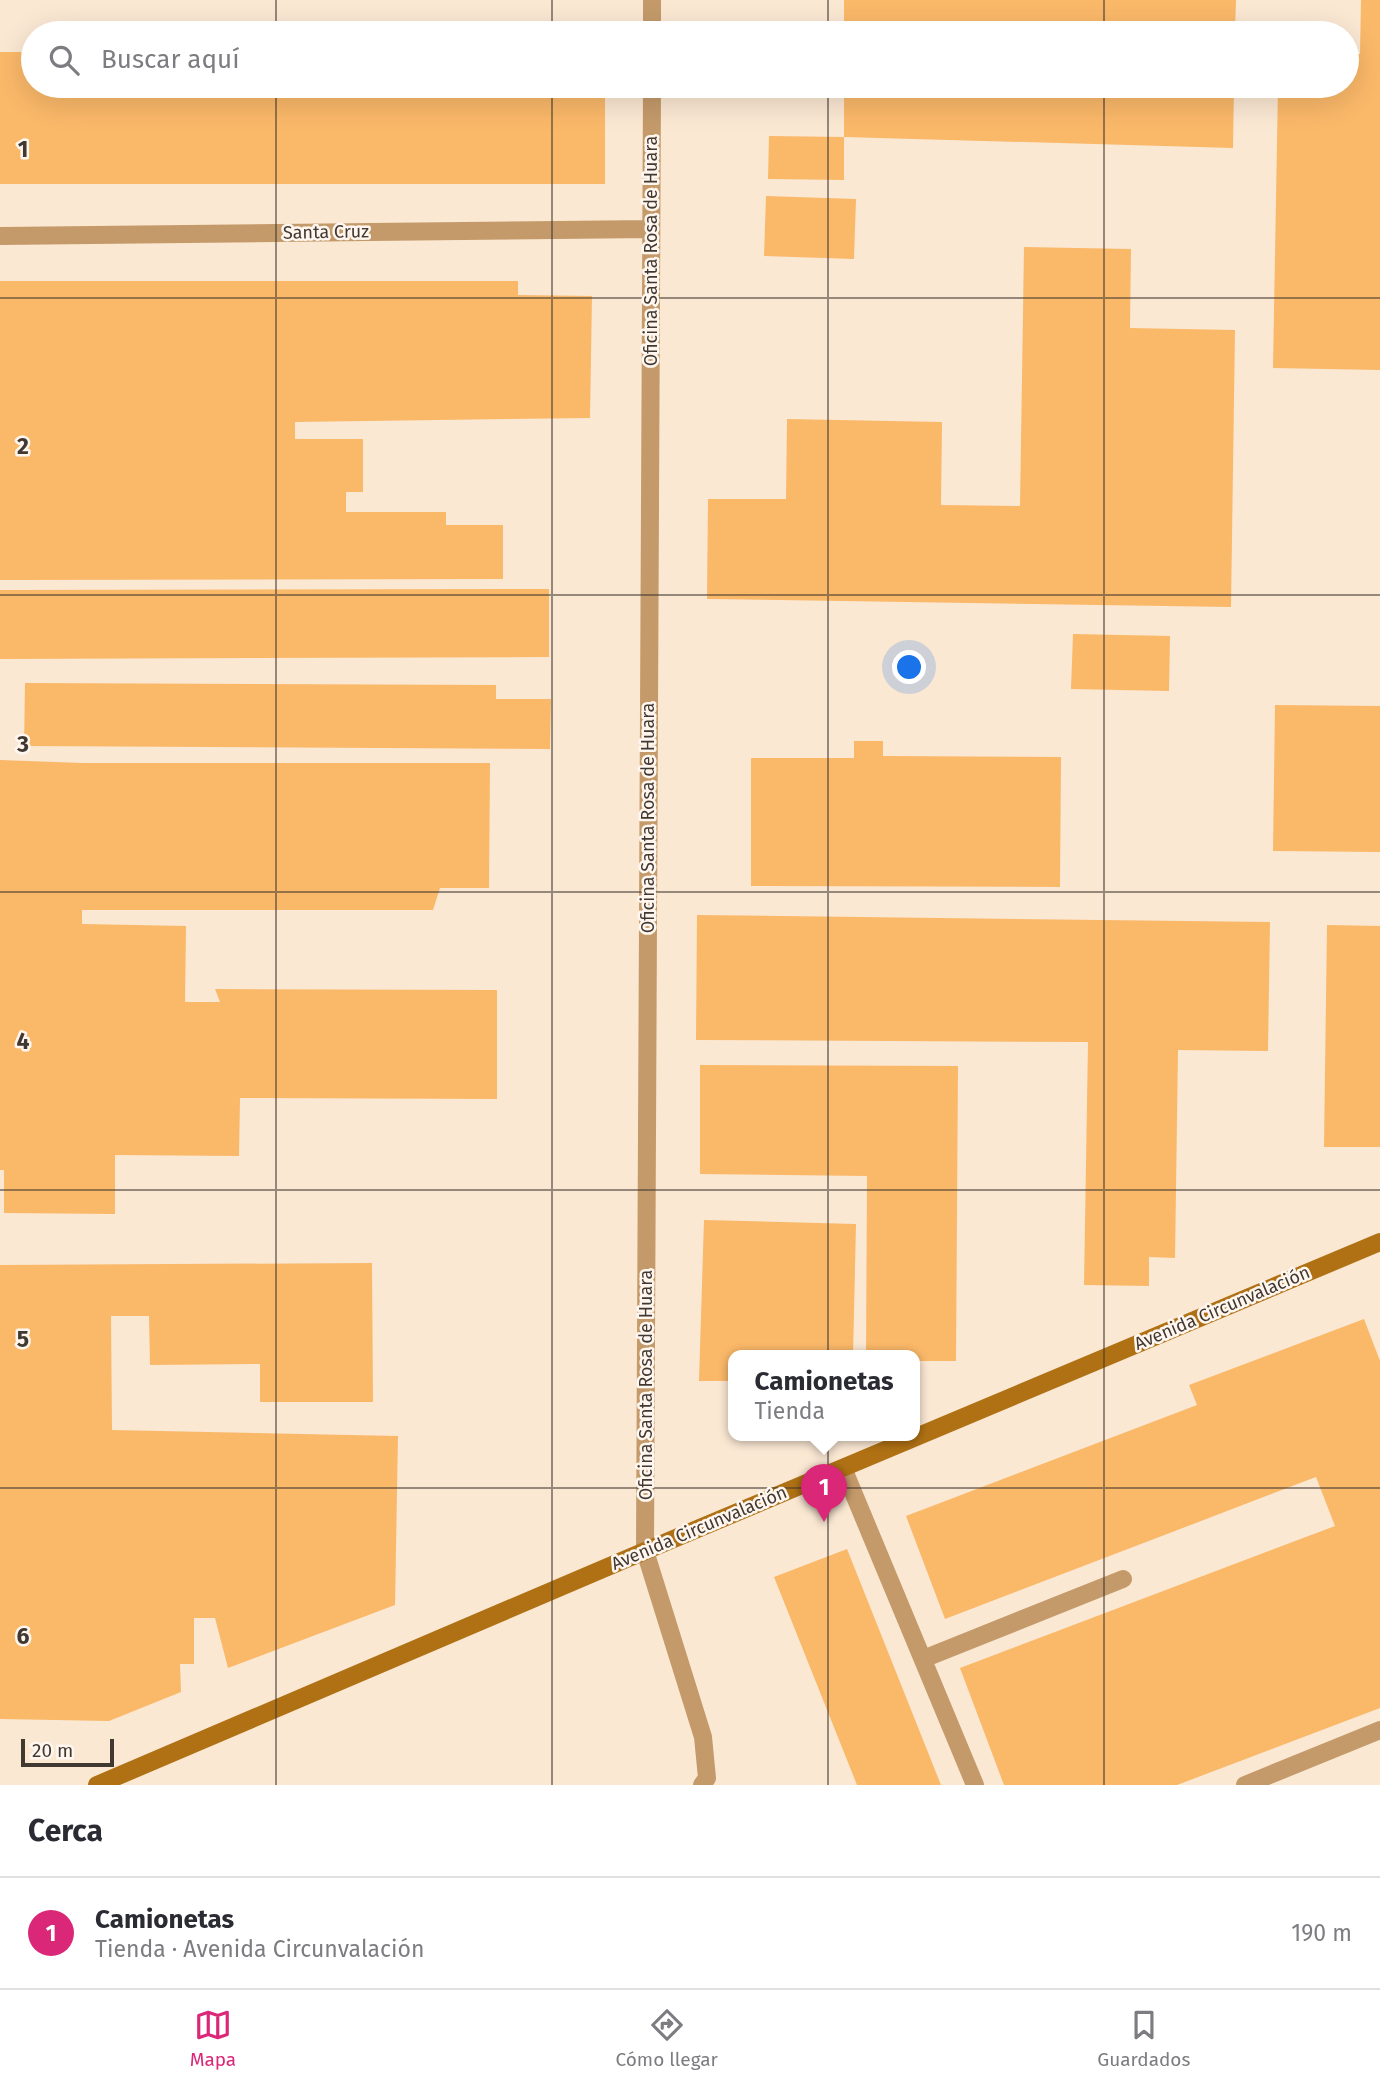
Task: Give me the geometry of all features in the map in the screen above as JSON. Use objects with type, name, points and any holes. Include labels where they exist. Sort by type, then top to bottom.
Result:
[{"type":"street","points":[[652,0],[652,21]]},
{"type":"street","name":"Oficina Santa Rosa de Huara","points":[[652,98],[645,1551],[703,1737],[707,1778],[702,1785]]},
{"type":"street","name":"Santa Cruz","points":[[0,236],[651,229]]},
{"type":"street","name":"Avenida Circunvalación","points":[[920,1436],[1380,1242]]},
{"type":"street","name":"Avenida Circunvalación","points":[[97,1785],[907,1441]]},
{"type":"street","points":[[843,1468],[975,1785]]},
{"type":"street","points":[[923,1659],[1123,1579]]},
{"type":"street","points":[[1245,1785],[1380,1730]]},
{"type":"building","points":[[844,0],[1236,0],[1235,21],[844,21]]},
{"type":"building","points":[[1361,0],[1380,0],[1380,370],[1273,368],[1278,98],[1359,98]]},
{"type":"building","points":[[0,52],[21,52],[21,98],[605,98],[605,184],[0,184]]},
{"type":"building","points":[[844,98],[1234,98],[1233,148],[844,137]]},
{"type":"building","points":[[769,136],[844,137],[844,180],[768,179]]},
{"type":"building","points":[[766,196],[856,199],[854,259],[764,256]]},
{"type":"building","points":[[1024,247],[1131,249],[1130,328],[1235,330],[1231,607],[707,599],[708,499],[786,499],[787,419],[942,422],[941,505],[1020,506]]},
{"type":"building","points":[[0,281],[518,281],[518,295],[592,296],[590,418],[295,422],[295,439],[363,439],[363,492],[346,492],[346,512],[446,512],[446,525],[503,525],[503,579],[0,580]]},
{"type":"building","points":[[549,589],[549,657],[0,659],[0,590]]},
{"type":"building","points":[[1073,634],[1170,636],[1169,691],[1071,689]]},
{"type":"building","points":[[25,683],[496,685],[496,699],[551,699],[550,749],[24,746]]},
{"type":"building","points":[[1275,705],[1380,706],[1380,852],[1273,851]]},
{"type":"building","points":[[854,741],[883,741],[883,756],[1061,757],[1060,887],[751,886],[751,758],[854,758]]},
{"type":"building","points":[[0,760],[82,763],[490,763],[489,888],[440,888],[433,910],[82,910],[82,924],[186,926],[185,1002],[220,1002],[215,989],[497,990],[497,1099],[240,1098],[239,1156],[115,1155],[115,1214],[4,1213],[4,1170],[0,1170]]},
{"type":"building","points":[[697,915],[1270,922],[1268,1051],[1178,1050],[1175,1258],[1149,1257],[1149,1286],[1084,1285],[1088,1042],[696,1040]]},
{"type":"building","points":[[1327,925],[1380,926],[1380,1147],[1324,1147]]},
{"type":"building","points":[[700,1065],[958,1066],[956,1361],[920,1361],[920,1350],[866,1350],[867,1176],[700,1174]]},
{"type":"building","points":[[704,1220],[856,1224],[853,1350],[728,1350],[728,1381],[699,1381]]},
{"type":"building","points":[[372,1263],[373,1402],[260,1402],[260,1364],[150,1365],[149,1316],[111,1316],[112,1430],[398,1436],[395,1605],[228,1668],[215,1618],[194,1618],[194,1664],[180,1664],[181,1692],[109,1721],[0,1719],[0,1265]]},
{"type":"building","points":[[1364,1319],[1380,1361],[1380,1708],[1177,1785],[1004,1785],[960,1668],[1335,1526],[1316,1477],[945,1619],[906,1516],[1197,1405],[1189,1385]]},
{"type":"building","points":[[847,1549],[941,1785],[857,1785],[774,1577]]},
{"type":"place","name":"Camionetas","points":[[824,1522]]}]
